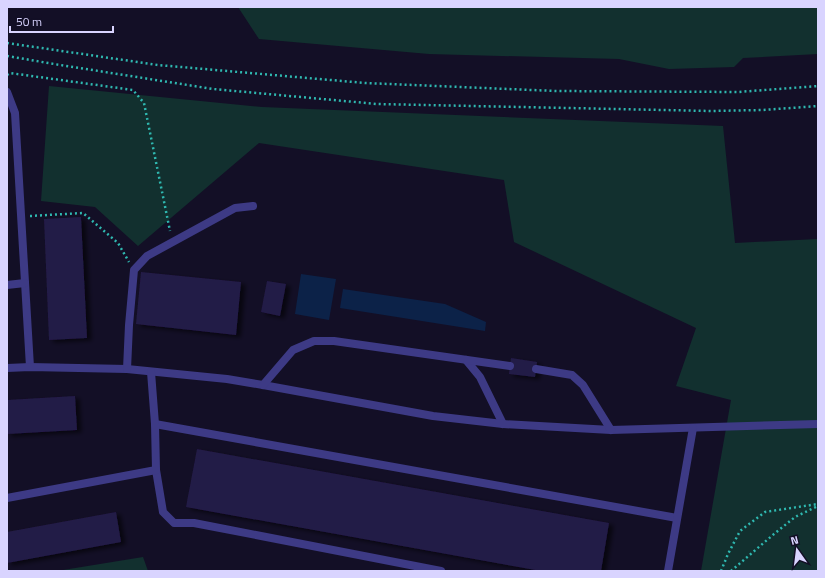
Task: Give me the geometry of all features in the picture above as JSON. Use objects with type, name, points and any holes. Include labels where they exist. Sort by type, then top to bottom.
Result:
[{"type":"lane","points":[[7,92],[15,114],[30,367]]},
{"type":"lane","points":[[127,369],[134,270],[147,256],[235,208],[253,206]]},
{"type":"lane","points":[[7,285],[25,284]]},
{"type":"lane","points":[[263,385],[293,350],[314,341],[334,341],[510,366]]},
{"type":"lane","points":[[466,360],[480,377],[503,424]]},
{"type":"lane","points":[[7,368],[127,369],[227,379],[433,416],[503,424],[611,430],[818,424]]},
{"type":"lane","points":[[536,369],[572,375],[583,385],[611,430]]},
{"type":"lane","points":[[151,372],[155,424],[156,470],[163,512],[174,523],[194,523],[441,571]]},
{"type":"lane","points":[[155,424],[677,518]]},
{"type":"lane","points":[[668,571],[693,428]]},
{"type":"lane","points":[[7,498],[156,470]]},
{"type":"path","points":[[7,43],[158,65],[365,83],[556,91],[738,92],[818,86]]},
{"type":"path","points":[[7,56],[214,89],[377,104],[711,111],[763,110],[818,106]]},
{"type":"path","points":[[7,75],[10,73],[133,90],[144,103],[172,243]]},
{"type":"path","points":[[21,216],[83,213],[118,243],[134,270]]},
{"type":"path","points":[[721,571],[740,531],[765,512],[818,505]]},
{"type":"path","points":[[731,571],[795,517],[818,505]]},
{"type":"green space","points":[[238,7],[818,7],[818,54],[743,58],[734,67],[669,69],[619,59],[429,54],[259,39]]},
{"type":"green space","points":[[49,86],[262,107],[723,126],[735,243],[818,239],[818,571],[701,571],[731,400],[676,386],[696,328],[514,242],[504,180],[259,143],[138,246],[95,207],[41,201]]},
{"type":"green space","points":[[143,557],[148,571],[57,571]]},
{"type":"water","points":[[301,274],[336,279],[329,320],[295,314]]},
{"type":"water","points":[[343,289],[445,304],[486,322],[485,331],[340,308]]},
{"type":"building","points":[[81,217],[87,338],[49,340],[44,219]]},
{"type":"building","points":[[141,272],[241,282],[236,335],[136,324]]},
{"type":"building","points":[[267,281],[286,284],[280,316],[261,312]]},
{"type":"building","points":[[511,358],[537,362],[535,377],[509,374]]},
{"type":"building","points":[[75,396],[77,430],[7,434],[7,400]]},
{"type":"building","points":[[197,449],[609,523],[601,571],[541,571],[186,507]]},
{"type":"building","points":[[116,512],[121,542],[7,563],[7,532]]}]
